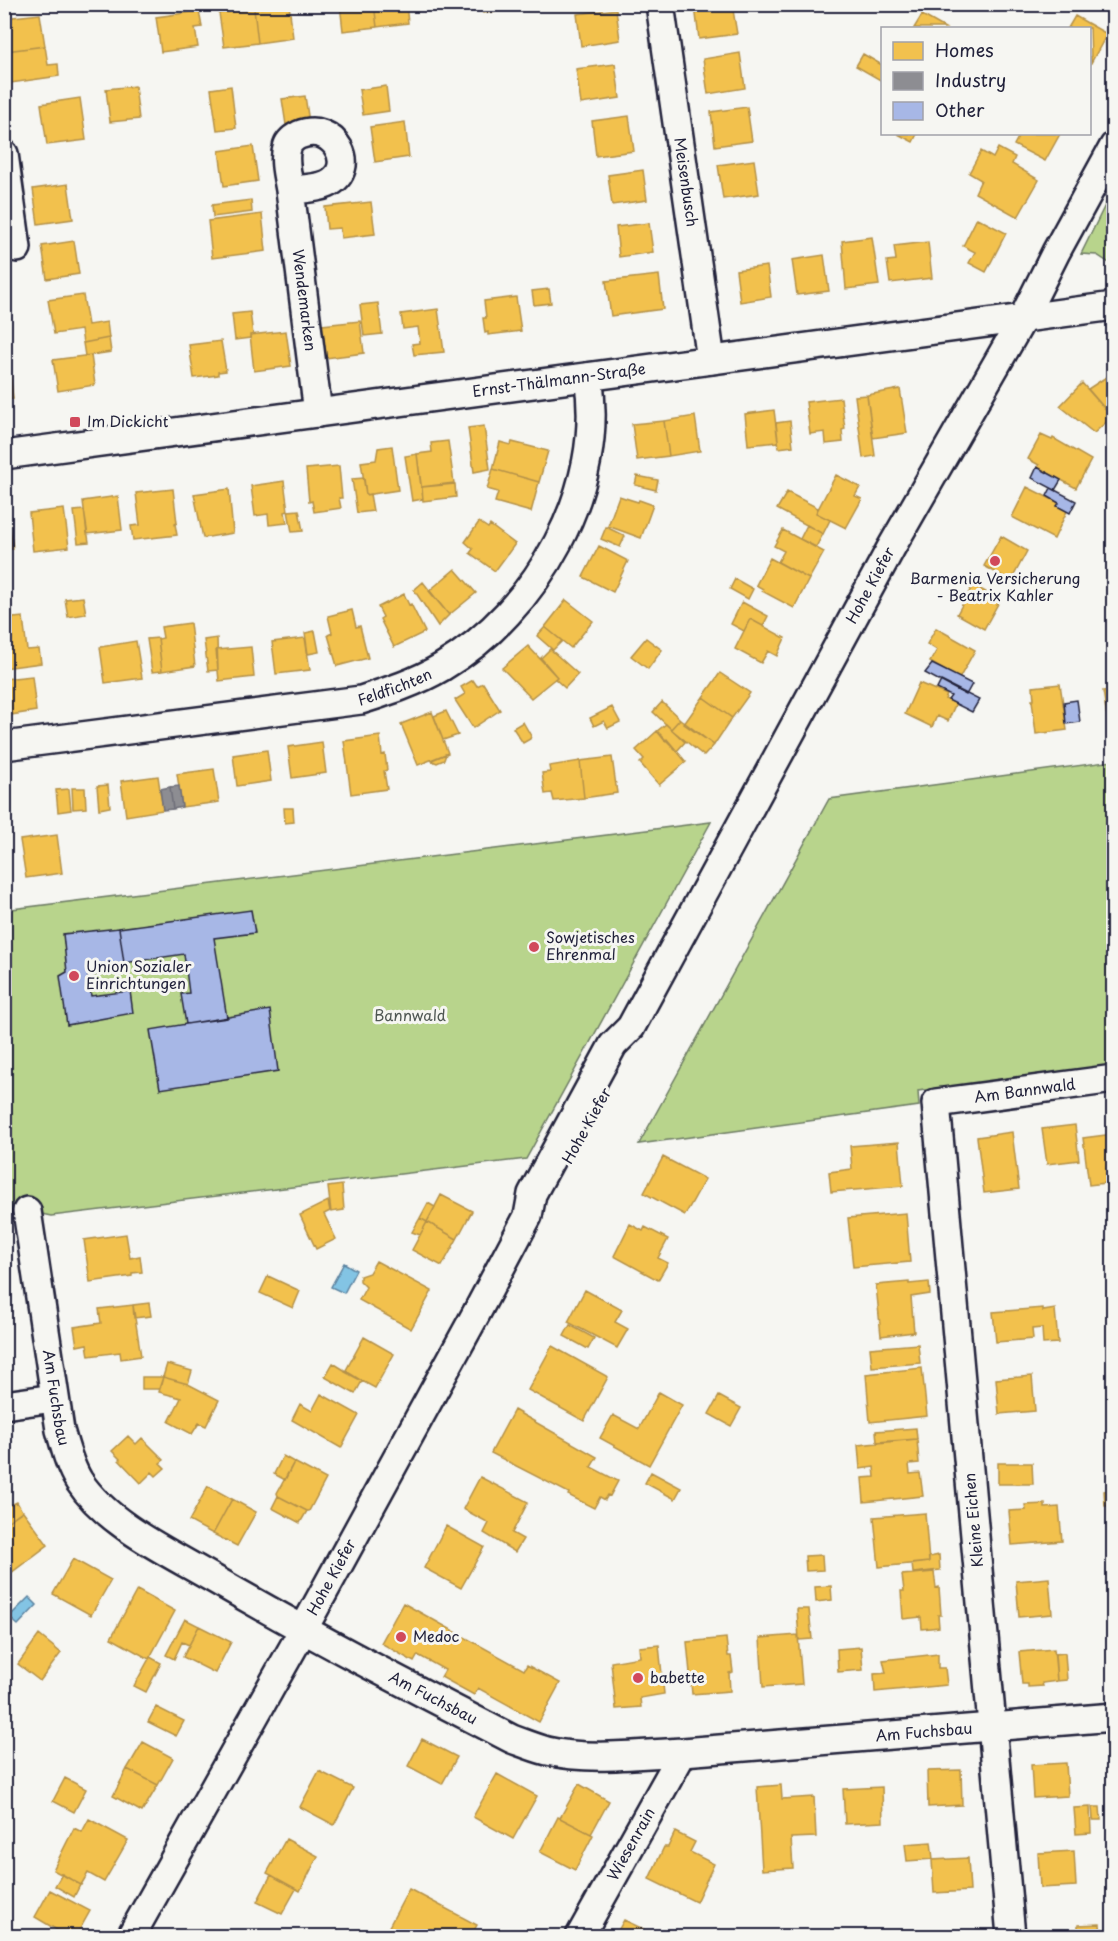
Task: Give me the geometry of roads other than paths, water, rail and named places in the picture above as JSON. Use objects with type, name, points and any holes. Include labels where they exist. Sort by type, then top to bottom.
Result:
[{"type":"street","name":"Meisenbusch","points":[[660,4],[711,360]]},
{"type":"street","name":"Hohe Kiefer","points":[[131,1936],[303,1630],[528,1216],[547,1199],[624,1060],[629,1050],[632,1027],[887,555],[1023,318],[1113,146]]},
{"type":"street","points":[[4,154],[17,248]]},
{"type":"street","name":"Wendemarken","points":[[290,190],[318,413]]},
{"type":"street","name":"Ernst-Thälmann-Straße","points":[[4,455],[1113,306]]},
{"type":"street","name":"Feldfichten","points":[[4,746],[362,700],[413,682],[441,668],[469,650],[495,627],[554,552],[579,496],[591,442],[592,418],[588,376]]},
{"type":"street","name":"Am Bannwald","points":[[936,1103],[1113,1079]]},
{"type":"street","name":"Kleine Eichen","points":[[936,1103],[1011,1936]]},
{"type":"street","name":"Am Fuchsbau","points":[[27,1210],[54,1398],[69,1460],[80,1481],[102,1505],[127,1528],[303,1630],[512,1739],[548,1751],[585,1755],[683,1752],[1113,1717]]},
{"type":"street","points":[[4,1405],[54,1398]]},
{"type":"street","name":"Wiesenrain","points":[[580,1936],[683,1752]]},
{"type":"water","points":[[344,1263],[356,1270],[344,1293],[331,1287]]},
{"type":"water","points":[[29,1597],[37,1605],[18,1625],[9,1617]]},
{"type":"place","name":"Im Dickicht","points":[[75,422]]},
{"type":"place","name":"Barmenia Versicherung - Beatrix Kahler","points":[[995,561]]},
{"type":"place","name":"Sowjetisches Ehrenmal","points":[[534,947]]},
{"type":"place","name":"Union Sozialer Einrichtungen","points":[[74,976]]},
{"type":"place","name":"Medoc","points":[[401,1637]]},
{"type":"place","name":"babette","points":[[638,1678]]},
{"type":"park label","name":"Bannwald","points":[[410,1016]]}]
